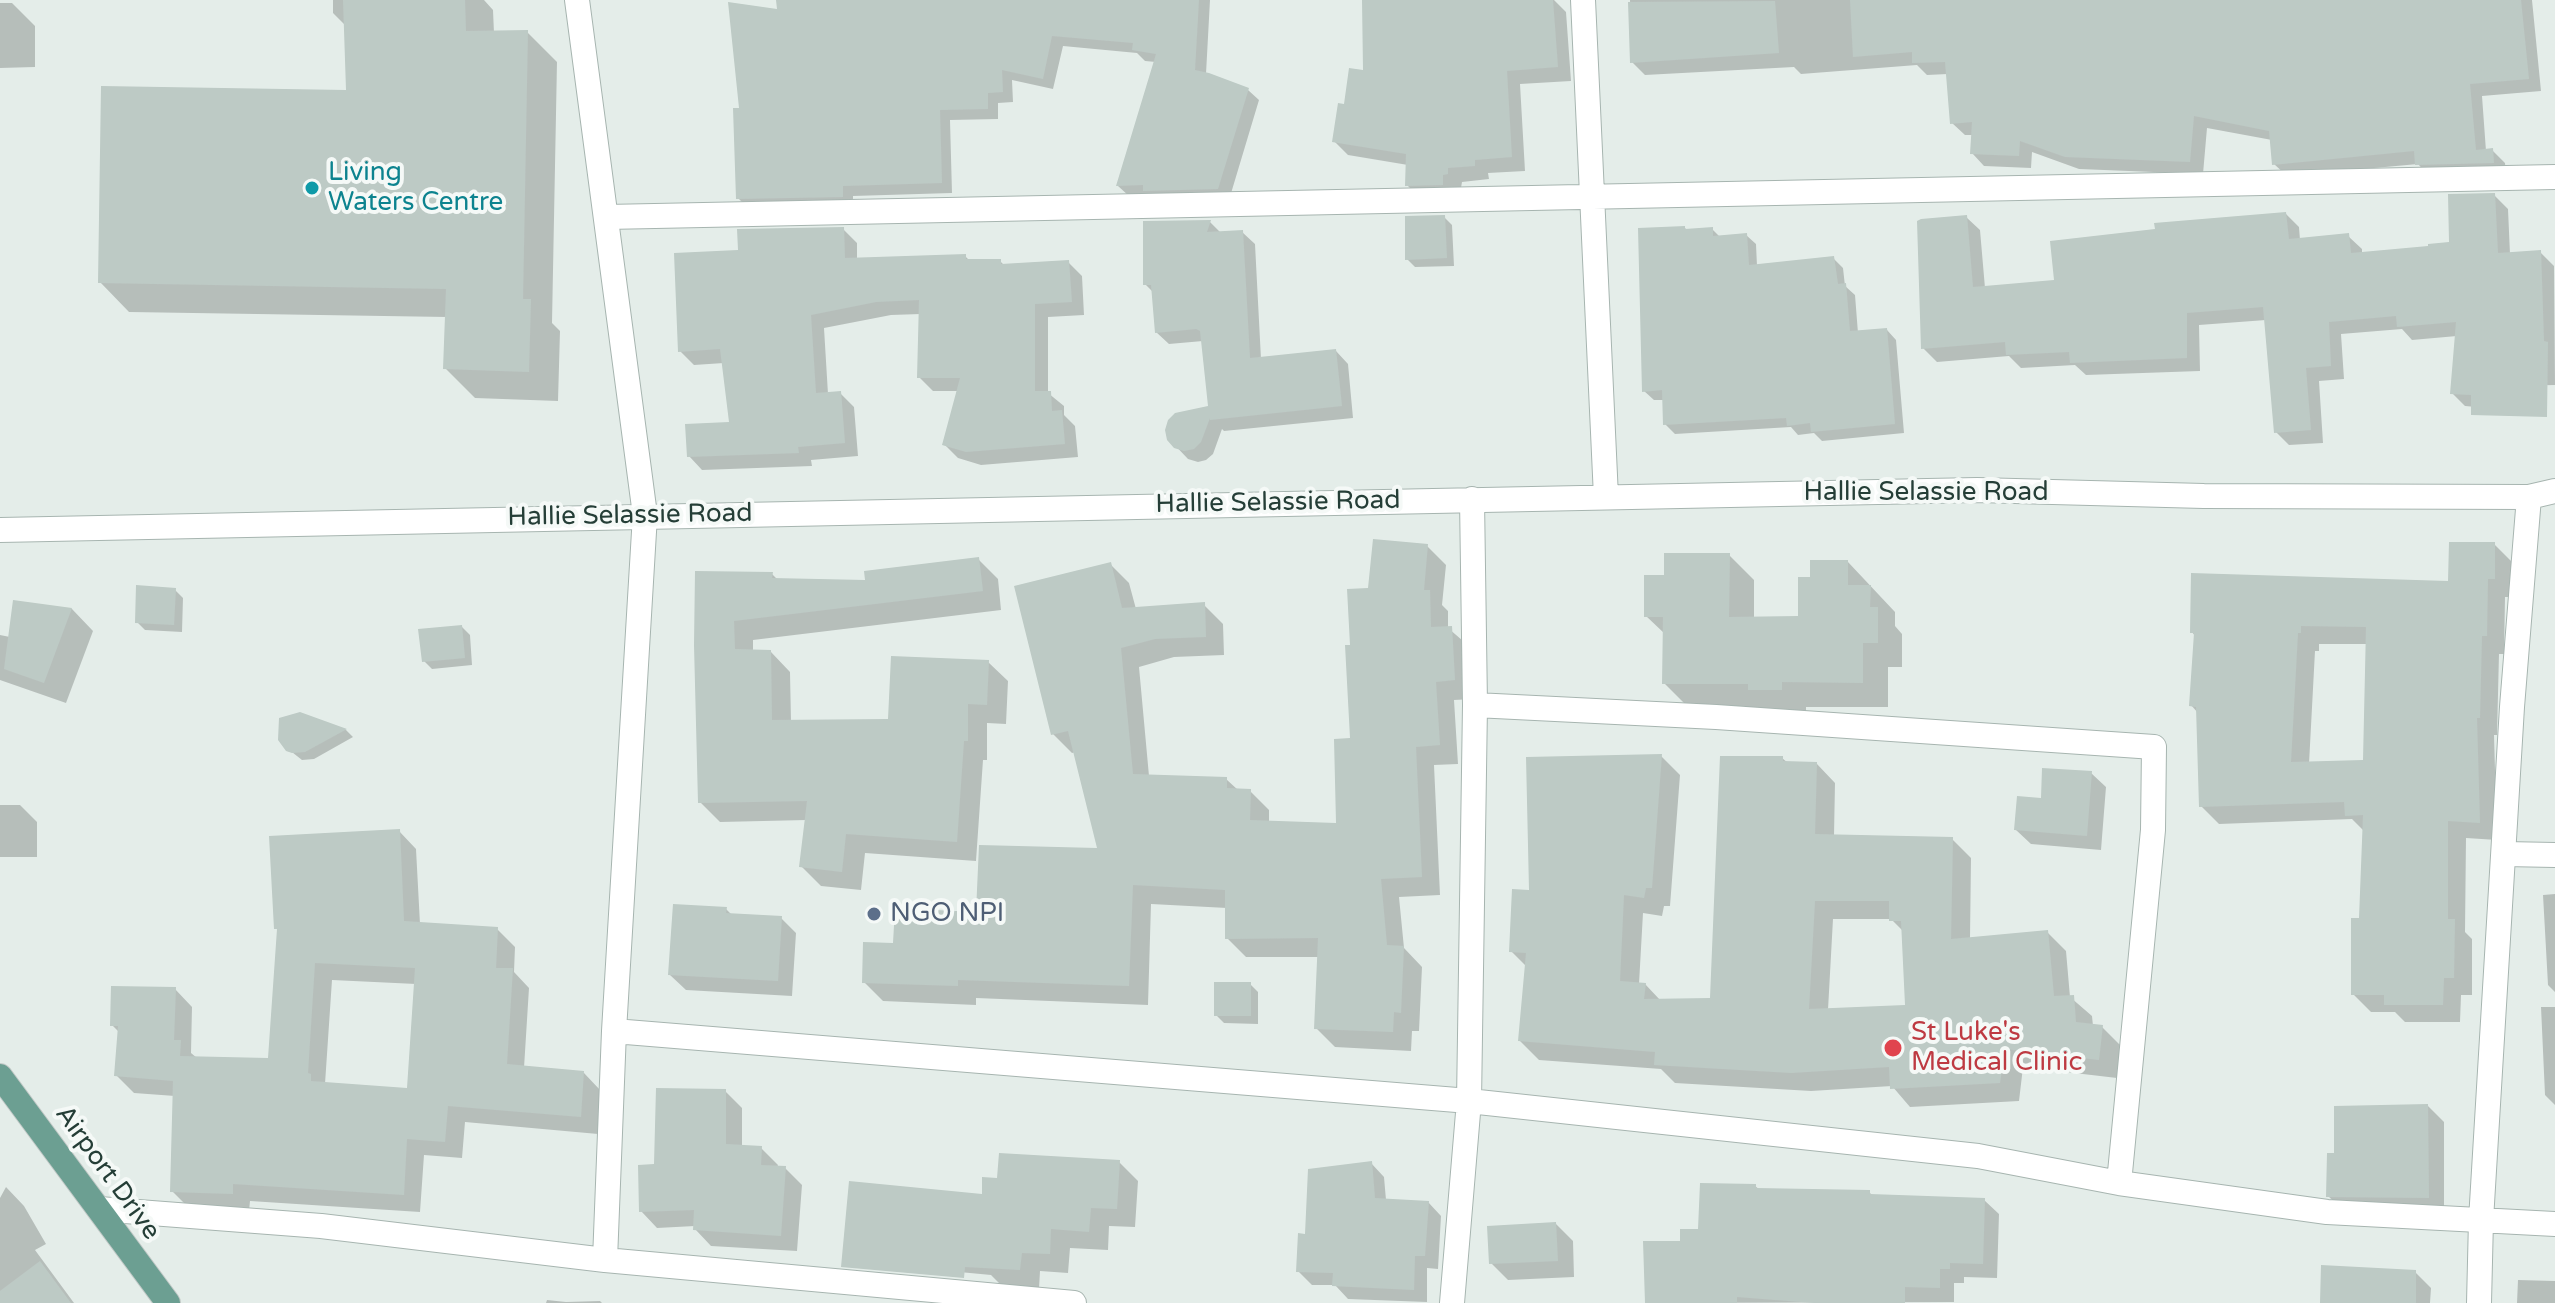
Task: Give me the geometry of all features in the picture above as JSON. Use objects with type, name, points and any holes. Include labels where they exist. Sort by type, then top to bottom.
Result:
[{"type":"main road","name":"Airport Drive","points":[[0,1076],[168,1303]]},
{"type":"street","points":[[577,0],[645,515],[614,1031],[605,1260]]},
{"type":"street","points":[[1583,0],[1606,497]]},
{"type":"street","points":[[606,217],[2555,177]]},
{"type":"street","name":"Hallie Selassie Road","points":[[0,530],[1977,490],[2204,496],[2529,497],[2555,491]]},
{"type":"street","points":[[2479,1303],[2481,1220],[2512,707],[2529,497]]},
{"type":"street","points":[[1452,1303],[1469,1101],[1475,705],[1472,499]]},
{"type":"street","points":[[1475,705],[1716,717],[2154,747],[2153,830],[2119,1183]]},
{"type":"street","points":[[2505,854],[2555,855]]},
{"type":"street","points":[[614,1031],[1469,1101],[1978,1156],[2119,1183],[2327,1212],[2555,1224]]},
{"type":"street","points":[[99,1209],[321,1226],[605,1260],[1074,1303]]},
{"type":"building","name":"Living Waters Centre","points":[[343,0],[465,0],[466,31],[528,30],[523,299],[531,299],[529,372],[443,369],[446,289],[98,283],[101,86],[346,90]]},
{"type":"building","points":[[776,0],[1199,0],[1195,70],[1249,88],[1218,189],[1143,191],[1143,185],[1116,186],[1156,54],[1132,50],[1133,43],[1052,36],[1043,79],[1002,70],[1003,92],[988,93],[988,109],[940,110],[942,183],[843,186],[843,197],[736,199],[733,108],[739,108],[728,2],[777,9]]},
{"type":"building","points":[[1362,0],[1553,0],[1558,67],[1507,71],[1512,157],[1475,160],[1475,166],[1448,168],[1448,174],[1443,175],[1443,185],[1405,186],[1406,154],[1332,142],[1338,103],[1344,104],[1349,68],[1363,70]]},
{"type":"building","points":[[1850,0],[2521,0],[2529,79],[2470,84],[2476,150],[2493,148],[2494,163],[2415,165],[2414,151],[2272,165],[2269,131],[2194,116],[2190,162],[2065,157],[2020,141],[2019,156],[1970,154],[1972,122],[1950,124],[1945,62],[1912,63],[1912,52],[1853,57]]},
{"type":"building","points":[[1775,1],[1779,53],[1630,63],[1628,2]]},
{"type":"building","points":[[2495,193],[2498,253],[2541,250],[2544,341],[2548,342],[2547,417],[2471,415],[2471,395],[2450,394],[2456,322],[2397,327],[2396,316],[2329,322],[2331,366],[2306,368],[2311,430],[2274,433],[2263,307],[2187,313],[2187,358],[2070,363],[2069,352],[2006,355],[2005,342],[1921,349],[1917,221],[1921,219],[1967,215],[1973,287],[2054,280],[2050,241],[2155,229],[2154,223],[2286,212],[2289,239],[2349,233],[2351,253],[2428,246],[2449,242],[2448,194]]},
{"type":"building","points":[[1445,215],[1447,258],[1405,260],[1405,216]]},
{"type":"building","points":[[1211,220],[1207,232],[1243,230],[1250,358],[1336,349],[1342,406],[1210,418],[1201,442],[1194,449],[1184,451],[1174,448],[1167,440],[1165,430],[1168,420],[1175,413],[1208,406],[1200,331],[1155,333],[1151,285],[1143,285],[1143,221]]},
{"type":"building","points":[[1685,226],[1685,229],[1713,227],[1713,236],[1747,233],[1749,265],[1834,256],[1838,284],[1846,283],[1850,331],[1887,328],[1895,424],[1811,432],[1810,423],[1787,426],[1786,418],[1663,425],[1662,390],[1642,392],[1638,228]]},
{"type":"building","points":[[844,227],[845,258],[966,254],[966,259],[1001,259],[1001,264],[1069,260],[1072,302],[1035,304],[1035,391],[1051,391],[1052,411],[1062,410],[1065,444],[966,452],[942,445],[960,378],[917,378],[919,300],[876,302],[811,315],[816,393],[841,391],[845,443],[798,447],[799,453],[687,457],[685,424],[729,422],[720,349],[678,352],[674,253],[738,250],[737,229]]},
{"type":"building","points":[[1373,539],[1428,544],[1424,590],[1430,590],[1431,627],[1452,626],[1455,680],[1436,682],[1440,745],[1416,747],[1422,877],[1381,879],[1387,945],[1404,946],[1401,1013],[1394,1012],[1393,1032],[1314,1029],[1318,938],[1225,939],[1225,890],[1133,885],[1129,986],[958,980],[958,986],[862,983],[863,942],[893,943],[895,908],[976,912],[979,845],[1097,848],[1068,731],[1051,735],[1014,586],[1111,562],[1122,608],[1205,602],[1206,637],[1155,639],[1121,648],[1133,774],[1227,777],[1227,788],[1251,789],[1250,820],[1336,823],[1334,739],[1350,738],[1345,645],[1350,645],[1347,589],[1368,588]]},
{"type":"building","points":[[2449,542],[2495,542],[2495,579],[2488,579],[2487,636],[2482,636],[2480,718],[2477,718],[2480,823],[2448,821],[2448,919],[2455,919],[2454,978],[2444,978],[2443,1005],[2384,1005],[2384,995],[2351,995],[2351,918],[2359,918],[2363,815],[2345,816],[2344,802],[2199,807],[2196,707],[2189,706],[2194,633],[2190,633],[2191,573],[2448,581]],"holes":[[[2301,626],[2366,627],[2363,760],[2291,762],[2298,633],[2301,633]]]},
{"type":"building","points":[[1664,553],[1730,553],[1729,617],[1798,616],[1798,577],[1810,577],[1810,560],[1848,560],[1848,585],[1871,585],[1870,607],[1878,607],[1878,643],[1863,643],[1863,683],[1782,682],[1782,690],[1748,690],[1748,684],[1662,684],[1663,617],[1644,617],[1644,575],[1664,575]]},
{"type":"building","points":[[979,557],[983,591],[734,621],[735,649],[771,650],[772,720],[888,719],[891,656],[989,660],[987,705],[968,704],[968,741],[964,741],[957,842],[846,834],[842,872],[799,867],[807,801],[698,803],[695,571],[773,572],[772,578],[865,580],[864,571]]},
{"type":"building","points":[[136,585],[176,588],[174,625],[135,623]]},
{"type":"building","points":[[13,600],[72,608],[44,683],[4,669]]},
{"type":"building","points":[[462,625],[465,658],[422,662],[418,629]]},
{"type":"building","points":[[300,712],[347,729],[305,752],[286,751],[278,740],[279,718]]},
{"type":"building","points":[[1662,754],[1652,888],[1646,888],[1644,898],[1624,895],[1620,981],[1646,983],[1644,999],[1710,998],[1720,756],[1783,756],[1783,761],[1817,762],[1815,834],[1953,837],[1951,939],[2048,930],[2054,996],[2074,995],[2076,1022],[2103,1025],[2099,1060],[2005,1049],[2000,1083],[1890,1089],[1889,1067],[1791,1073],[1654,1065],[1655,1052],[1518,1041],[1526,953],[1509,952],[1512,889],[1529,890],[1526,757]],"holes":[[[1815,901],[1889,901],[1889,921],[1901,921],[1905,1005],[1809,1009]]]},
{"type":"building","points":[[2042,768],[2092,771],[2087,836],[2014,830],[2017,796],[2041,798]]},
{"type":"building","points":[[400,829],[404,921],[498,927],[496,968],[513,968],[507,1064],[584,1071],[581,1117],[448,1106],[445,1142],[407,1139],[404,1195],[233,1184],[233,1194],[170,1192],[173,1081],[114,1076],[118,1026],[110,1026],[111,986],[176,987],[174,1040],[181,1040],[180,1056],[268,1058],[277,929],[274,929],[269,836]],"holes":[[[315,963],[415,968],[407,1088],[311,1081],[311,1074],[308,1073]]]},
{"type":"building","points":[[673,904],[727,907],[726,913],[782,916],[778,981],[668,975]]},
{"type":"building","points":[[1214,982],[1251,982],[1251,1016],[1214,1016]]},
{"type":"building","points":[[656,1088],[726,1089],[726,1144],[762,1146],[761,1165],[786,1166],[781,1236],[693,1230],[694,1210],[639,1212],[638,1165],[654,1164]]},
{"type":"building","points":[[2428,1104],[2429,1198],[2326,1197],[2327,1153],[2334,1153],[2334,1106]]},
{"type":"building","points":[[999,1153],[1120,1160],[1117,1209],[1091,1208],[1089,1232],[1051,1229],[1050,1254],[1022,1253],[1020,1270],[965,1267],[964,1278],[841,1267],[849,1181],[982,1194],[982,1177],[997,1178]]},
{"type":"building","points":[[1372,1161],[1375,1198],[1429,1201],[1425,1256],[1415,1256],[1414,1290],[1332,1286],[1333,1273],[1296,1272],[1298,1233],[1305,1234],[1308,1169]]},
{"type":"building","points":[[1700,1183],[1985,1198],[1983,1264],[1950,1263],[1950,1269],[1940,1269],[1940,1288],[1905,1287],[1905,1303],[1814,1303],[1737,1297],[1737,1303],[1645,1303],[1643,1241],[1680,1241],[1680,1229],[1698,1229]]},
{"type":"building","points":[[1556,1222],[1558,1261],[1489,1264],[1487,1226]]},
{"type":"building","points":[[40,1261],[71,1303],[0,1303],[0,1291]]},
{"type":"building","points":[[2321,1265],[2416,1270],[2416,1303],[2320,1303]]},
{"type":"place","name":"Living Waters Centre","points":[[312,188]]},
{"type":"place","name":"NGO NPI","points":[[874,914]]},
{"type":"place","name":"St Luke's Medical Clinic","points":[[1893,1048]]}]
